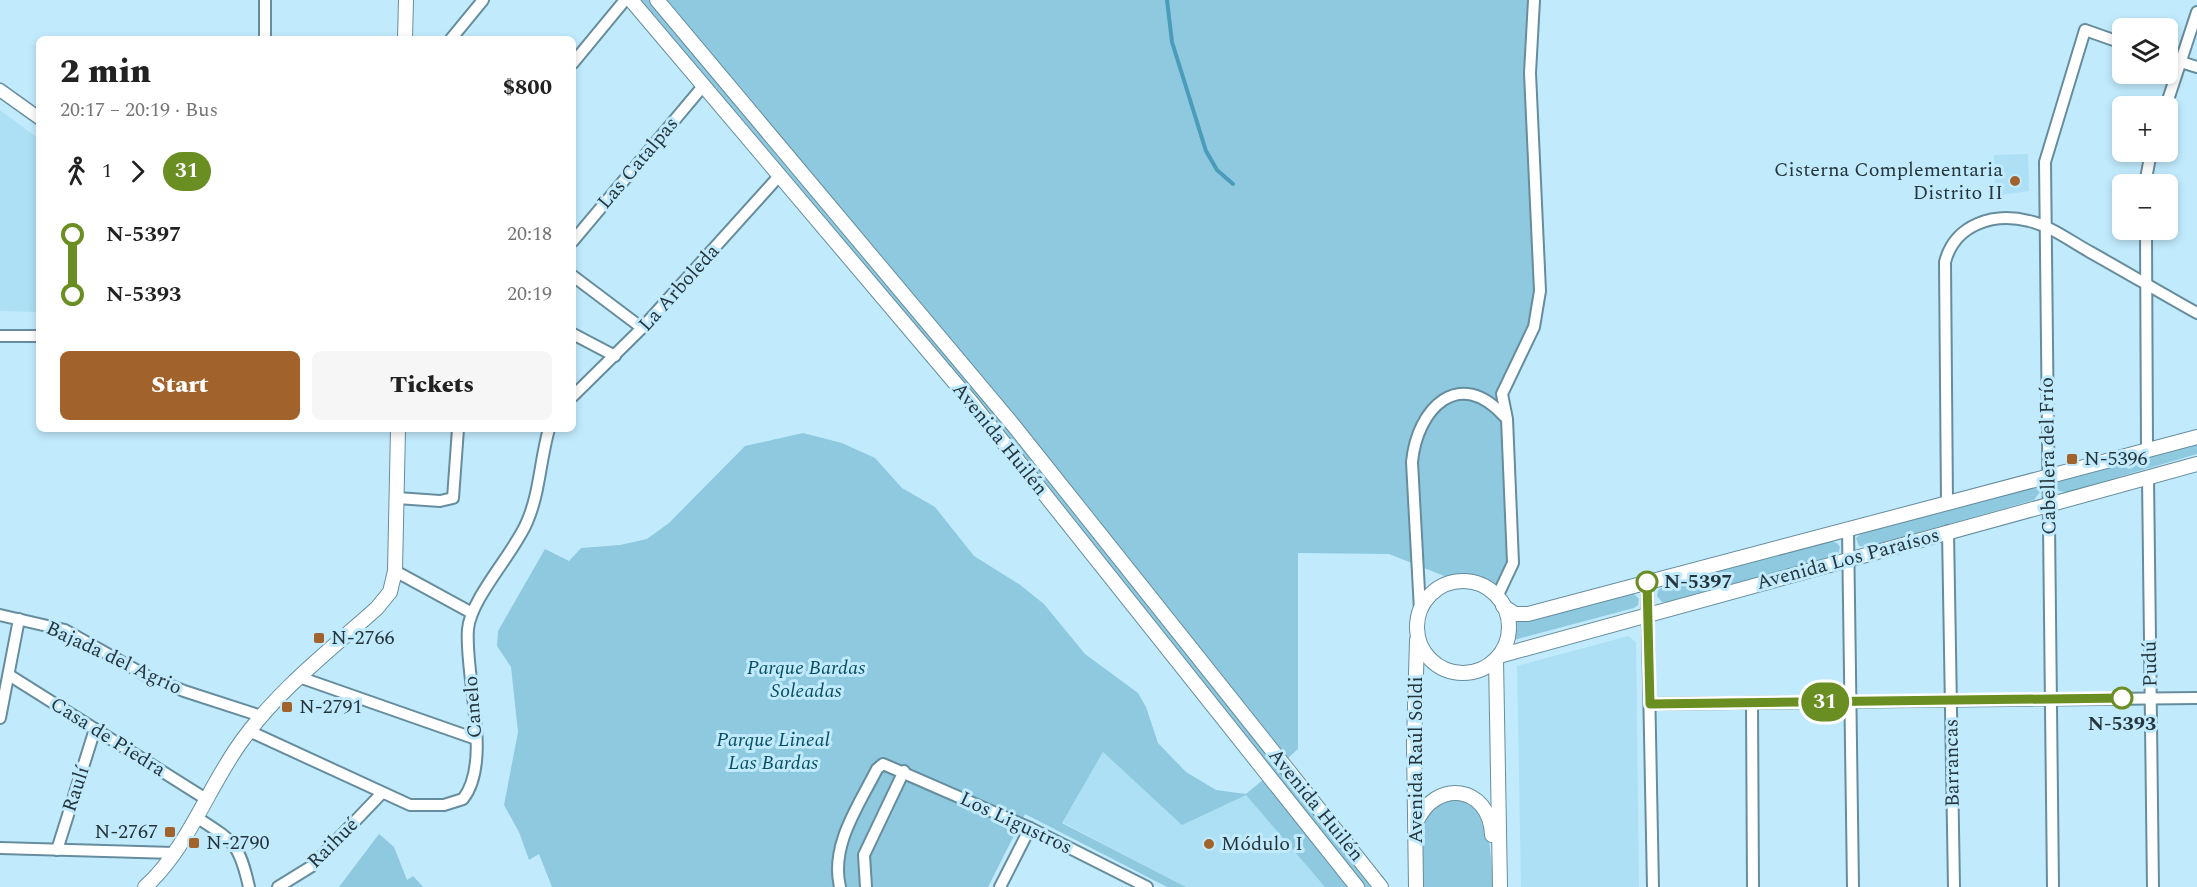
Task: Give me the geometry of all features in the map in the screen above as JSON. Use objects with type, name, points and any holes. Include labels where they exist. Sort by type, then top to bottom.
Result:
[{"type":"main road","points":[[405,36],[406,0]]},
{"type":"main road","name":"Avenida Huilén","points":[[632,0],[972,403],[1357,887]]},
{"type":"main road","name":"Avenida Huilén","points":[[657,0],[1001,410],[1381,887]]},
{"type":"main road","points":[[145,887],[174,853],[249,731],[261,716],[299,677],[385,600],[390,592],[395,571],[398,432]]},
{"type":"main road","name":"Avenida Los Paraísos","points":[[1420,610],[1433,592],[1454,582],[1476,583],[1515,614],[1525,615],[2197,437]]},
{"type":"main road","name":"Avenida Los Paraísos","points":[[1417,632],[1429,658],[1446,670],[1459,673],[1473,672],[1497,657],[1848,558],[2197,464]]},
{"type":"main road","points":[[1500,602],[1509,633],[1497,657],[1500,881]]},
{"type":"main road","points":[[1417,632],[1420,610]]},
{"type":"main road","name":"Avenida Raúl Soldi","points":[[1415,883],[1414,742],[1417,632]]},
{"type":"main road","points":[[1415,827],[1425,807],[1439,796],[1454,792],[1472,798],[1483,807],[1490,820],[1493,852],[1500,881]]},
{"type":"street","points":[[265,0],[265,36]]},
{"type":"street","points":[[453,36],[483,0]]},
{"type":"street","points":[[576,59],[625,0]]},
{"type":"street","points":[[1500,602],[1513,563],[1507,419],[1502,394],[1510,372],[1534,327],[1540,291],[1530,73],[1534,0]]},
{"type":"street","points":[[2169,96],[2197,12]]},
{"type":"street","name":"Cabellera del Frío","points":[[2053,887],[2048,503],[2047,149],[2085,30],[2112,39]]},
{"type":"street","points":[[2178,61],[2197,67]]},
{"type":"street","name":"Las Catalpas","points":[[576,237],[704,85]]},
{"type":"street","points":[[0,90],[36,116]]},
{"type":"street","name":"La Arboleda","points":[[576,393],[642,328],[780,176]]},
{"type":"street","points":[[1947,503],[1945,271],[1952,244],[1973,225],[2002,218],[2021,219],[2046,227],[2197,313]]},
{"type":"street","points":[[2146,240],[2147,450]]},
{"type":"street","points":[[576,278],[642,328]]},
{"type":"street","points":[[0,336],[36,336]]},
{"type":"street","points":[[576,336],[615,356]]},
{"type":"street","points":[[1420,610],[1412,462],[1414,443],[1419,428],[1435,405],[1459,394],[1482,398],[1493,404],[1507,419]]},
{"type":"street","points":[[397,498],[450,500],[455,489],[458,432]]},
{"type":"street","points":[[395,571],[472,614],[526,525],[537,494],[548,432]]},
{"type":"street","name":"Pudú","points":[[2148,477],[2153,887]]},
{"type":"street","points":[[1848,530],[1854,887]]},
{"type":"street","name":"Barrancas","points":[[1948,531],[1954,887]]},
{"type":"street","points":[[1647,582],[1653,887]]},
{"type":"street","name":"Canelo","points":[[382,793],[418,806],[451,804],[463,799],[471,779],[476,739],[468,639],[472,614]]},
{"type":"street","name":"Bajada del Agrio","points":[[0,615],[65,630],[165,684],[261,716]]},
{"type":"street","points":[[0,718],[19,619]]},
{"type":"street","name":"Casa de Piedra","points":[[9,675],[206,799]]},
{"type":"street","points":[[299,677],[476,739]]},
{"type":"street","points":[[1650,704],[2197,698]]},
{"type":"street","points":[[1752,703],[1753,887]]},
{"type":"street","name":"Raulí","points":[[57,850],[95,729]]},
{"type":"street","points":[[249,731],[382,793]]},
{"type":"street","name":"Los Ligustros","points":[[840,887],[837,863],[843,839],[877,769],[883,764],[904,771],[1030,828],[1147,887]]},
{"type":"street","points":[[866,887],[864,855],[904,771]]},
{"type":"street","name":"Raihué","points":[[278,887],[312,866],[382,793]]},
{"type":"street","points":[[196,817],[233,842],[241,855],[249,887]]},
{"type":"street","points":[[1000,887],[1030,828]]},
{"type":"street","points":[[0,848],[174,853]]},
{"type":"shaded area","points":[[0,110],[36,137],[36,312],[0,311]]},
{"type":"shaded area","points":[[2028,154],[2029,191],[1995,196],[1994,155]]},
{"type":"shaded area","points":[[1628,636],[1636,642],[1639,887],[1521,887],[1517,666]]},
{"type":"shaded area","points":[[1103,752],[1182,824],[1246,794],[1325,887],[1186,887],[1062,822]]},
{"type":"green space","points":[[640,0],[650,0],[994,409],[1375,887],[1365,887],[988,412]]},
{"type":"green space","points":[[666,0],[1534,0],[1530,51],[1538,310],[1505,383],[1513,563],[1497,597],[1389,554],[1298,553],[1298,749],[1287,759],[1008,410]]},
{"type":"green space","name":"Parque Bardas Soleadas","points":[[803,433],[842,443],[875,458],[902,488],[935,507],[974,556],[1019,584],[1044,604],[1085,654],[1138,693],[1146,707],[1158,743],[1186,772],[1216,790],[1246,794],[1265,778],[1350,887],[1325,887],[1246,795],[1182,825],[1103,752],[1062,823],[1186,887],[1167,887],[1025,814],[988,887],[552,887],[539,854],[529,860],[519,832],[504,805],[518,732],[511,667],[497,646],[498,631],[545,549],[569,561],[581,548],[620,545],[647,539],[669,523],[745,446]]},
{"type":"green space","points":[[2197,444],[2197,454],[2067,492],[2059,491],[2056,487],[2058,481]]},
{"type":"green space","points":[[2034,486],[2040,492],[2034,500],[1868,547],[1859,546],[1856,538],[1862,533]]},
{"type":"green space","points":[[1830,541],[1837,543],[1840,547],[1838,554],[1834,556],[1668,602],[1662,602],[1657,596],[1663,586]]},
{"type":"green space","points":[[1633,593],[1639,599],[1638,605],[1634,608],[1514,640],[1515,619]]},
{"type":"green space","points":[[1443,797],[1473,802],[1488,831],[1494,887],[1423,887],[1422,822]]},
{"type":"green space","points":[[379,834],[394,847],[407,880],[413,876],[423,887],[339,887]]},
{"type":"waterway","points":[[1167,0],[1172,42],[1206,151],[1217,170],[1233,184]]},
{"type":"bus line","name":"31","points":[[1647,582],[1650,704],[2122,698]]},
{"type":"place","name":"Cisterna Complementaria Distrito II","points":[[2015,181]]},
{"type":"place","name":"N-5396","points":[[2072,459]]},
{"type":"place","name":"N-5397","points":[[1647,582]]},
{"type":"place","name":"N-2766","points":[[319,638]]},
{"type":"place","name":"N-5393","points":[[2122,698]]},
{"type":"place","name":"N-2791","points":[[287,707]]},
{"type":"place","name":"N-2767","points":[[170,832]]},
{"type":"place","name":"N-2790","points":[[194,843]]},
{"type":"place","name":"Módulo I","points":[[1209,844]]},
{"type":"park label","name":"Parque Lineal Las Bardas","points":[[773,752]]}]
